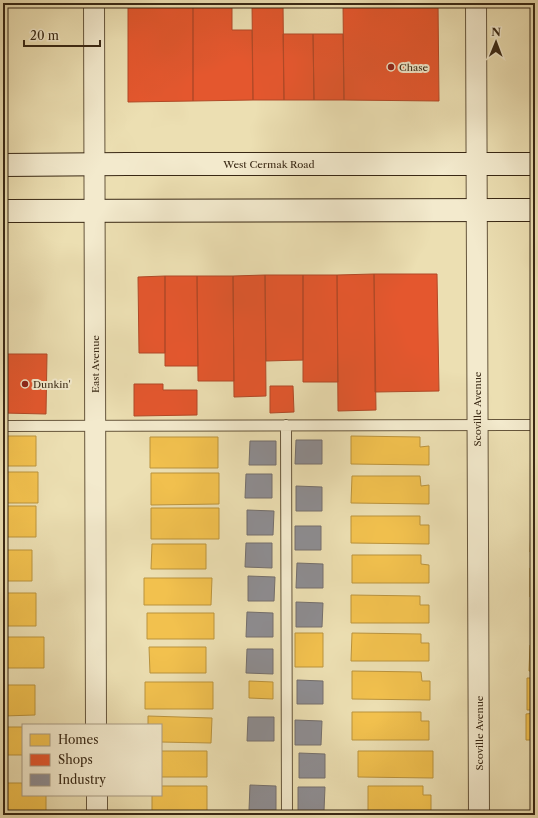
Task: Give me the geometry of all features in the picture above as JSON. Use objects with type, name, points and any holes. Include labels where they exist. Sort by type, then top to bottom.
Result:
[{"type":"main road","name":"West Cermak Road","points":[[3,165],[535,164]]},
{"type":"main road","points":[[3,211],[535,210]]},
{"type":"street","name":"East Avenue","points":[[94,3],[96,724]]},
{"type":"street","name":"Scoville Avenue","points":[[476,3],[479,815]]},
{"type":"street","points":[[97,796],[97,815]]},
{"type":"lane","points":[[286,425],[287,815]]},
{"type":"lane","points":[[3,426],[535,425]]},
{"type":"building: Homes","points":[[3,436],[36,436],[36,466],[3,466]]},
{"type":"building: Homes","points":[[351,436],[420,437],[420,447],[429,446],[429,465],[351,464]]},
{"type":"building: Homes","points":[[150,437],[218,437],[218,468],[150,468]]},
{"type":"building: Homes","points":[[533,438],[535,438],[535,470],[532,470]]},
{"type":"building: Homes","points":[[3,472],[38,472],[38,503],[3,503]]},
{"type":"building: Homes","points":[[151,473],[219,473],[219,504],[151,505]]},
{"type":"building: Homes","points":[[352,476],[420,476],[421,486],[429,485],[429,504],[351,503]]},
{"type":"building: Homes","points":[[533,482],[535,482],[535,512],[533,512]]},
{"type":"building: Homes","points":[[3,506],[36,506],[36,537],[3,537]]},
{"type":"building: Homes","points":[[151,508],[219,508],[219,539],[151,539]]},
{"type":"building: Homes","points":[[351,516],[420,516],[420,525],[429,525],[429,544],[351,543]]},
{"type":"building: Homes","points":[[531,524],[535,524],[535,552],[530,552]]},
{"type":"building: Homes","points":[[152,544],[206,544],[206,569],[151,569]]},
{"type":"building: Homes","points":[[3,550],[32,550],[32,581],[3,581]]},
{"type":"building: Homes","points":[[352,555],[421,555],[421,564],[429,565],[429,583],[352,583]]},
{"type":"building: Homes","points":[[530,568],[535,568],[535,597],[530,597]]},
{"type":"building: Homes","points":[[144,578],[212,578],[211,605],[144,605]]},
{"type":"building: Homes","points":[[3,593],[36,593],[36,626],[3,626]]},
{"type":"building: Homes","points":[[351,595],[420,596],[420,605],[429,605],[429,623],[351,623]]},
{"type":"building: Homes","points":[[531,611],[535,611],[535,638],[531,638]]},
{"type":"building: Homes","points":[[147,613],[214,613],[214,639],[147,639]]},
{"type":"building: Homes","points":[[295,633],[323,633],[323,667],[295,667]]},
{"type":"building: Homes","points":[[352,633],[421,634],[421,643],[429,643],[429,661],[351,661]]},
{"type":"building: Homes","points":[[3,637],[44,637],[44,668],[3,668]]},
{"type":"building: Homes","points":[[530,645],[535,645],[535,671],[529,671]]},
{"type":"building: Homes","points":[[149,647],[206,647],[206,673],[150,673]]},
{"type":"building: Homes","points":[[352,671],[421,672],[422,681],[430,681],[430,700],[352,699]]},
{"type":"building: Homes","points":[[527,678],[535,678],[535,710],[527,710]]},
{"type":"building: Homes","points":[[249,681],[273,682],[273,699],[249,698]]},
{"type":"building: Homes","points":[[145,682],[213,682],[213,709],[145,709]]},
{"type":"building: Homes","points":[[3,685],[35,685],[35,715],[3,716]]},
{"type":"building: Homes","points":[[352,712],[421,712],[421,721],[429,721],[429,740],[352,740]]},
{"type":"building: Homes","points":[[535,713],[535,740],[526,740],[526,714]]},
{"type":"building: Homes","points":[[148,716],[212,718],[211,743],[162,742],[162,724],[148,724]]},
{"type":"building: Homes","points":[[3,727],[22,727],[22,755],[3,755]]},
{"type":"building: Homes","points":[[532,750],[535,750],[535,777],[532,777]]},
{"type":"building: Homes","points":[[162,751],[207,751],[207,777],[162,777]]},
{"type":"building: Homes","points":[[358,751],[433,751],[433,778],[358,777]]},
{"type":"building: Homes","points":[[3,783],[22,783],[22,796],[46,796],[46,815],[3,815]]},
{"type":"building: Homes","points":[[535,785],[535,812],[533,812],[532,786]]},
{"type":"building: Homes","points":[[162,786],[207,786],[207,811],[152,812],[152,796],[162,796]]},
{"type":"building: Homes","points":[[368,786],[423,786],[423,795],[431,795],[431,814],[368,813]]},
{"type":"building: Shops","points":[[128,3],[193,3],[193,101],[128,102]]},
{"type":"building: Shops","points":[[193,3],[232,3],[232,30],[252,30],[253,100],[193,101]]},
{"type":"building: Shops","points":[[252,3],[283,3],[284,100],[253,100]]},
{"type":"building: Shops","name":"Chase","points":[[343,3],[438,3],[439,101],[344,100]]},
{"type":"building: Shops","points":[[283,34],[313,34],[314,100],[284,100]]},
{"type":"building: Shops","points":[[313,34],[343,34],[344,100],[314,100]]},
{"type":"building: Shops","points":[[374,274],[376,410],[338,411],[337,275]]},
{"type":"building: Shops","points":[[374,274],[437,274],[439,391],[375,392]]},
{"type":"building: Shops","points":[[265,275],[266,396],[234,397],[233,276]]},
{"type":"building: Shops","points":[[265,275],[303,275],[303,360],[266,361]]},
{"type":"building: Shops","points":[[303,275],[337,275],[338,382],[303,382]]},
{"type":"building: Shops","points":[[165,276],[165,353],[139,353],[138,277]]},
{"type":"building: Shops","points":[[165,276],[197,276],[198,366],[165,366]]},
{"type":"building: Shops","points":[[197,276],[233,276],[234,381],[198,381]]},
{"type":"building: Shops","name":"Dunkin'","points":[[3,354],[47,354],[46,414],[3,413]]},
{"type":"building: Shops","points":[[134,384],[163,384],[163,390],[197,390],[197,415],[134,416]]},
{"type":"building: Shops","points":[[270,386],[293,386],[294,412],[270,413]]},
{"type":"building: Industry","points":[[296,440],[322,440],[322,464],[295,464]]},
{"type":"building: Industry","points":[[250,441],[276,441],[276,465],[249,465]]},
{"type":"building: Industry","points":[[246,474],[272,474],[272,498],[245,498]]},
{"type":"building: Industry","points":[[296,486],[322,487],[322,511],[296,511]]},
{"type":"building: Industry","points":[[247,510],[274,511],[273,535],[247,535]]},
{"type":"building: Industry","points":[[295,526],[321,526],[321,550],[295,550]]},
{"type":"building: Industry","points":[[246,543],[272,543],[272,568],[245,567]]},
{"type":"building: Industry","points":[[297,563],[323,564],[323,588],[296,588]]},
{"type":"building: Industry","points":[[248,576],[275,577],[274,601],[248,601]]},
{"type":"building: Industry","points":[[296,602],[323,603],[322,627],[296,627]]},
{"type":"building: Industry","points":[[247,612],[273,613],[273,637],[246,637]]},
{"type":"building: Industry","points":[[247,649],[273,649],[273,674],[246,673]]},
{"type":"building: Industry","points":[[297,680],[323,681],[323,704],[297,704]]},
{"type":"building: Industry","points":[[248,717],[274,717],[274,741],[247,741]]},
{"type":"building: Industry","points":[[295,720],[322,721],[321,745],[295,745]]},
{"type":"building: Industry","points":[[299,753],[325,754],[325,778],[299,778]]},
{"type":"building: Industry","points":[[250,785],[276,786],[276,810],[249,810]]},
{"type":"building: Industry","points":[[298,787],[325,787],[324,811],[298,811]]},
{"type":"place","name":"Chase","points":[[391,67]]},
{"type":"place","name":"Dunkin'","points":[[25,384]]}]
